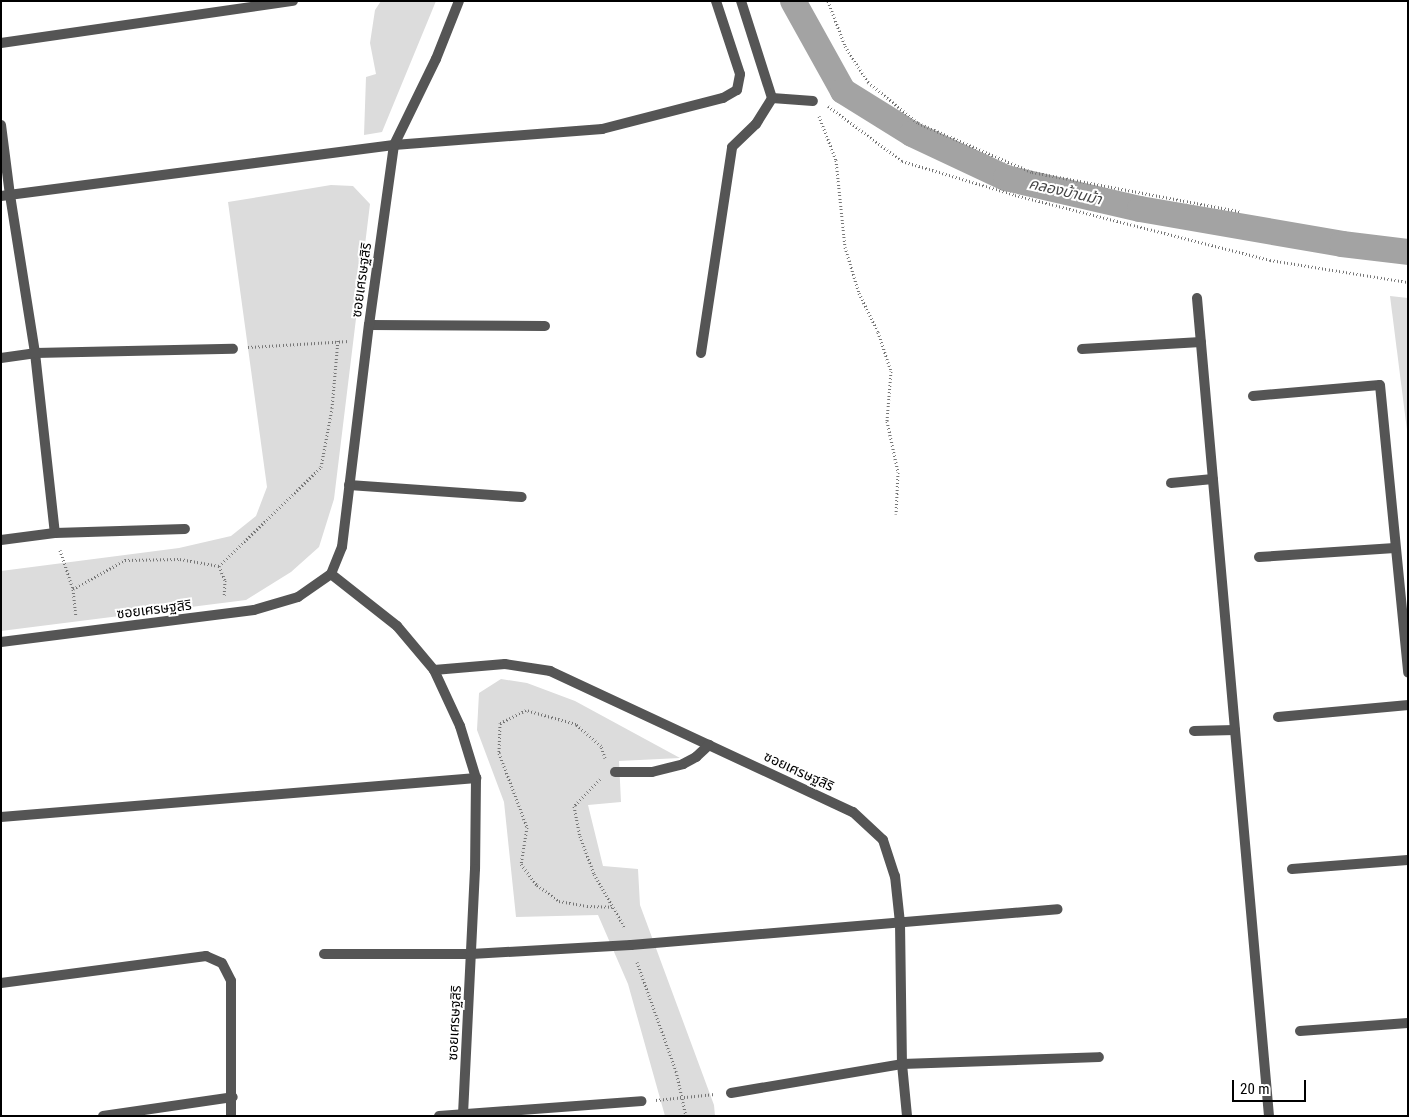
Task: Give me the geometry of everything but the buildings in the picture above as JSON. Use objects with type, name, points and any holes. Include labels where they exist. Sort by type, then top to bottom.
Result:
[{"type":"street","points":[[1,43],[293,1]]},
{"type":"street","name":"ซอยเศรษฐสิริ","points":[[1,642],[254,610],[298,597],[331,574],[342,547],[369,325],[394,145],[436,59],[459,1]]},
{"type":"street","points":[[6,195],[394,145],[602,128],[723,98],[738,90],[740,74],[716,1]]},
{"type":"street","points":[[701,354],[732,147],[756,124],[772,98],[741,1]]},
{"type":"street","points":[[772,98],[814,101]]},
{"type":"street","points":[[1,125],[6,195],[35,353],[54,533]]},
{"type":"street","points":[[1197,298],[1269,1116]]},
{"type":"street","points":[[369,325],[545,326]]},
{"type":"street","points":[[1082,349],[1201,342]]},
{"type":"street","points":[[1,358],[35,353],[233,349]]},
{"type":"street","points":[[1253,396],[1380,385],[1408,673]]},
{"type":"street","points":[[1171,483],[1213,479]]},
{"type":"street","points":[[349,485],[522,497]]},
{"type":"street","points":[[1,540],[54,533],[185,529]]},
{"type":"street","points":[[1259,557],[1396,548]]},
{"type":"street","name":"ซอยเศรษฐสิริ","points":[[331,574],[397,626],[434,670],[460,726],[476,778],[475,869],[463,1114]]},
{"type":"street","name":"ซอยเศรษฐสิริ","points":[[434,670],[505,664],[550,672],[853,812],[883,840],[895,876],[900,922],[902,1064],[907,1116]]},
{"type":"street","points":[[1278,717],[1408,705]]},
{"type":"street","points":[[1194,731],[1235,730]]},
{"type":"street","points":[[615,772],[652,772],[683,764],[696,758],[709,745]]},
{"type":"street","points":[[1,817],[476,778]]},
{"type":"street","points":[[1292,869],[1408,860]]},
{"type":"street","points":[[324,954],[471,954],[631,945],[1057,909]]},
{"type":"street","points":[[1,983],[206,956],[222,963],[231,980],[232,1116]]},
{"type":"street","points":[[1300,1032],[1408,1023]]},
{"type":"street","points":[[731,1093],[902,1064],[1100,1057]]},
{"type":"street","points":[[103,1116],[233,1097]]},
{"type":"street","points":[[439,1116],[641,1101]]},
{"type":"path","points":[[828,1],[845,46],[868,82],[918,123],[1032,172],[1239,211]]},
{"type":"path","points":[[814,101],[829,106],[902,161],[911,164],[1015,195],[1270,260],[1408,282]]},
{"type":"path","points":[[814,101],[836,160],[845,247],[859,293],[878,332],[891,371],[887,421],[898,472],[896,514]]},
{"type":"path","points":[[220,566],[321,468],[332,408],[338,340]]},
{"type":"path","points":[[233,349],[338,340],[367,342]]},
{"type":"path","points":[[54,533],[73,589],[78,632]]},
{"type":"path","points":[[73,589],[125,560],[180,558],[220,566]]},
{"type":"path","points":[[220,566],[225,580],[224,614]]},
{"type":"path","points":[[606,760],[601,746],[576,724],[526,710],[500,723],[499,753],[527,827],[521,864],[537,885],[559,901],[588,906],[612,907]]},
{"type":"path","points":[[603,775],[574,806],[580,836],[594,874],[626,929],[676,1071],[686,1116]]},
{"type":"path","points":[[641,1101],[731,1093]]},
{"type":"shaded area","points":[[381,1],[436,1],[382,132],[364,135],[366,77],[376,74],[370,43],[375,10]]},
{"type":"shaded area","points":[[331,185],[353,186],[370,204],[334,499],[319,547],[291,572],[246,600],[1,631],[1,571],[179,548],[231,536],[256,516],[267,487],[228,202]]},
{"type":"shaded area","points":[[1390,296],[1408,298],[1408,438]]},
{"type":"shaded area","points":[[501,679],[527,683],[575,701],[680,758],[619,761],[621,802],[588,805],[603,866],[638,869],[640,905],[714,1105],[715,1116],[665,1116],[628,984],[598,915],[516,917],[504,802],[477,730],[479,693]]},
{"type":"waterway","name":"คลองบ้านม้า","points":[[793,1],[843,91],[912,134],[1006,178],[1140,209],[1342,244],[1408,252]]}]
